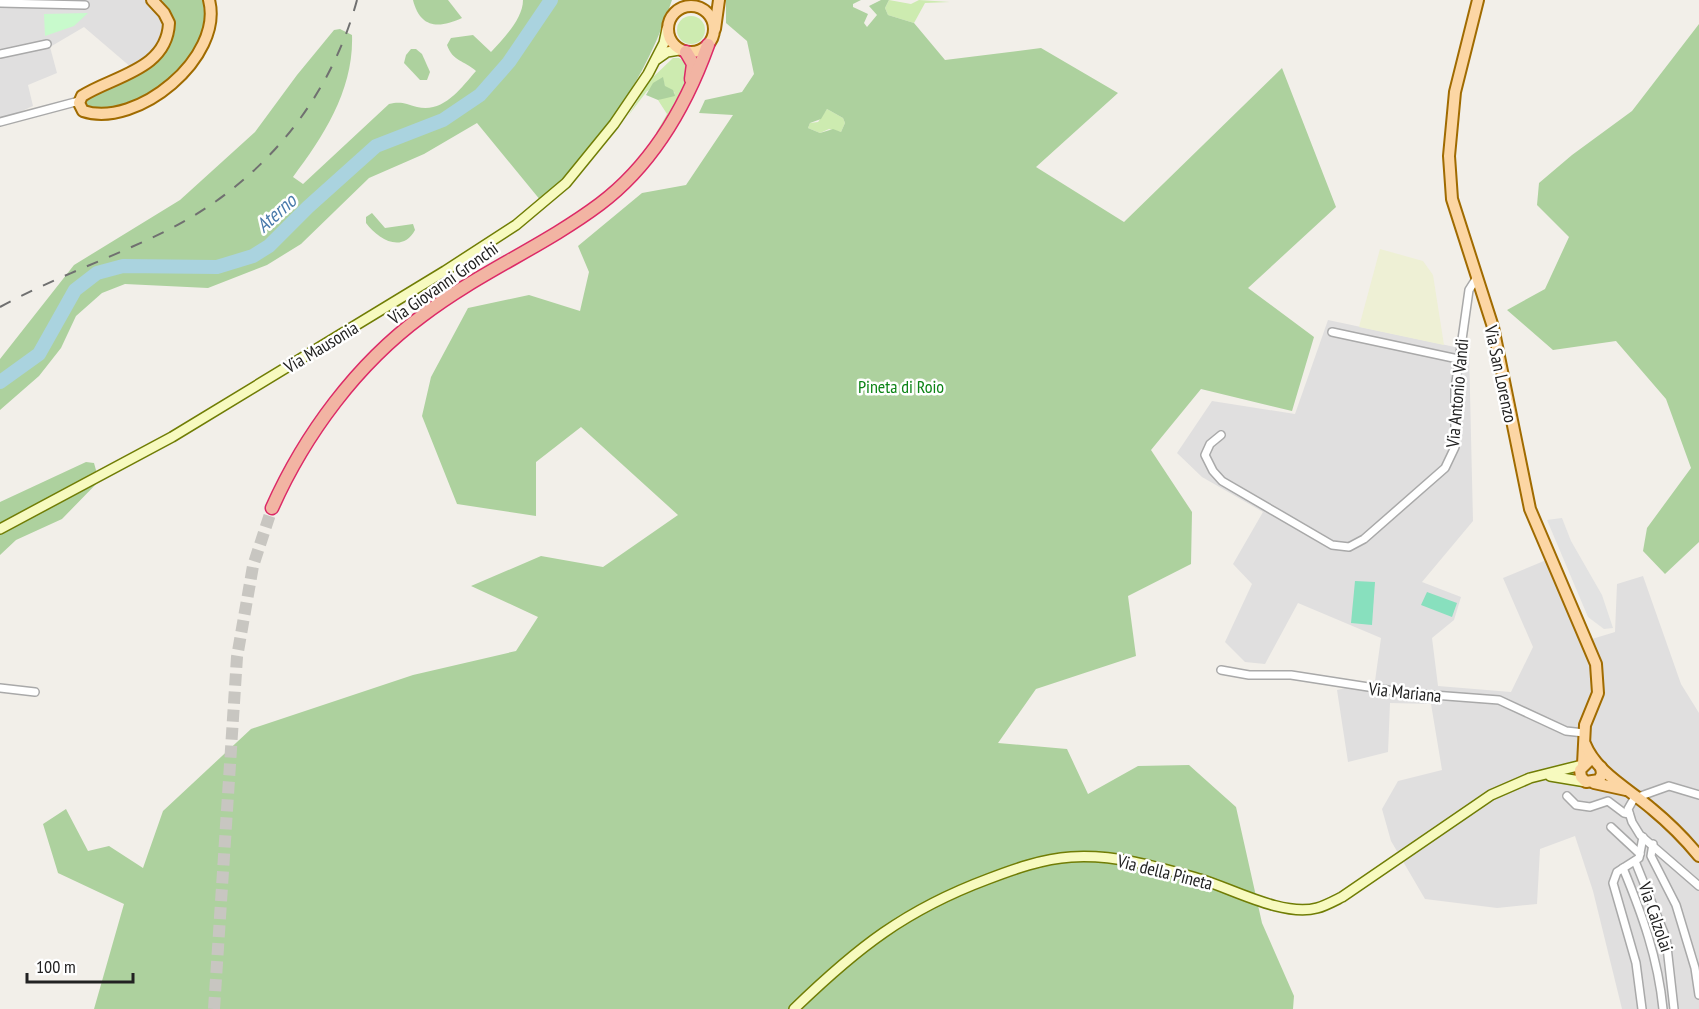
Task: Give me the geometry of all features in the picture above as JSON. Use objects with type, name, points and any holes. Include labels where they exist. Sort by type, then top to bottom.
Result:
[{"type":"highway","name":"Via Giovanni Gronchi","points":[[272,508],[294,465],[317,429],[342,394],[386,346],[422,316],[464,286],[602,202],[638,167],[672,124],[693,85],[711,40]]},
{"type":"highway","name":"Via Giovanni Gronchi","points":[[672,124],[692,75],[692,62],[682,51]]},
{"type":"main road","points":[[152,0],[164,13],[169,23],[166,35],[156,53],[134,73],[85,94],[79,101],[80,109],[84,112],[113,113],[139,105],[171,84],[192,62],[208,36],[212,18],[209,0]]},
{"type":"main road","points":[[685,0],[670,18],[667,29],[670,41],[682,51],[698,52],[711,40],[719,0]]},
{"type":"main road","name":"Via San Lorenzo","points":[[1478,0],[1455,92],[1449,156],[1452,199],[1493,327],[1530,508],[1596,664],[1598,693],[1588,715],[1582,765]]},
{"type":"main road","points":[[677,10],[690,6],[704,10],[712,21],[711,40]]},
{"type":"main road","name":"Via Mausonia","points":[[0,529],[172,437],[445,271],[516,225],[552,195],[578,169],[614,124],[652,66],[664,43],[667,29]]},
{"type":"main road","name":"Via Mausonia","points":[[652,66],[663,54],[682,51]]},
{"type":"main road","points":[[1584,735],[1589,752],[1600,765],[1635,794],[1699,856]]},
{"type":"main road","points":[[1600,765],[1590,760],[1582,765],[1580,776],[1590,783],[1635,794]]},
{"type":"main road","name":"Via della Pineta","points":[[794,1009],[837,968],[901,919],[965,887],[1013,869],[1070,857],[1132,861],[1202,880],[1285,908],[1318,908],[1342,897],[1483,799],[1516,783],[1582,765]]},
{"type":"main road","points":[[1590,783],[1602,776],[1600,765]]},
{"type":"main road","name":"Via della Pineta","points":[[1539,776],[1554,776],[1590,783]]},
{"type":"street","points":[[0,3],[84,5]]},
{"type":"street","points":[[0,54],[47,44]]},
{"type":"street","points":[[0,122],[79,101]]},
{"type":"street","name":"Via Antonio Vandi","points":[[1221,435],[1210,444],[1205,455],[1217,476],[1323,541],[1340,548],[1349,547],[1364,539],[1449,462],[1455,439],[1454,401],[1468,290],[1476,279]]},
{"type":"street","points":[[1332,332],[1458,359]]},
{"type":"street","name":"Via Mariana","points":[[1221,670],[1249,675],[1291,675],[1407,693],[1499,700],[1566,731],[1584,735]]},
{"type":"street","points":[[0,688],[35,692]]},
{"type":"street","points":[[1699,795],[1669,786],[1635,794],[1630,802],[1629,813],[1642,837],[1653,844],[1699,886]]},
{"type":"street","points":[[1568,796],[1575,805],[1590,807],[1607,801],[1623,813],[1629,813]]},
{"type":"street","points":[[1611,827],[1640,854]]},
{"type":"street","points":[[1642,837],[1640,854],[1635,861],[1616,873],[1613,885],[1636,963],[1642,1009]]},
{"type":"street","points":[[1653,844],[1651,856],[1675,903],[1695,968],[1699,995]]},
{"type":"street","name":"Via Calzolai","points":[[1635,861],[1657,909],[1667,942],[1674,1009]]},
{"type":"street","points":[[1623,868],[1653,951],[1663,1009]]},
{"type":"shaded area","points":[[0,0],[162,0],[173,22],[139,74],[84,27],[50,47],[57,73],[28,85],[33,106],[0,121]]},
{"type":"shaded area","points":[[1328,320],[1469,350],[1473,521],[1422,582],[1461,597],[1454,620],[1432,638],[1438,686],[1511,692],[1533,647],[1503,578],[1556,556],[1592,639],[1615,632],[1617,584],[1643,576],[1681,684],[1699,713],[1699,1009],[1622,1009],[1593,891],[1575,836],[1540,849],[1537,904],[1497,908],[1425,899],[1391,841],[1382,809],[1398,781],[1442,770],[1431,704],[1390,703],[1388,752],[1348,762],[1337,690],[1375,681],[1381,638],[1298,603],[1265,664],[1245,662],[1225,642],[1252,584],[1233,564],[1263,512],[1202,477],[1177,453],[1212,401],[1295,414]]},
{"type":"shaded area","points":[[1562,518],[1571,541],[1602,595],[1613,628],[1604,629],[1588,617],[1547,520]]},
{"type":"green space","points":[[162,0],[204,0],[204,22],[198,43],[187,62],[171,78],[131,101],[110,107],[88,108],[84,104],[88,99],[141,72],[151,62],[171,16]]},
{"type":"green space","points":[[413,0],[448,0],[462,18],[445,24],[431,24],[420,16]]},
{"type":"green space","points":[[523,0],[672,0],[649,56],[619,109],[583,158],[541,201],[477,123],[424,154],[369,178],[301,244],[267,265],[208,288],[125,284],[102,293],[76,316],[61,348],[39,376],[0,410],[0,359],[74,265],[180,200],[255,132],[334,30],[340,29],[352,35],[348,74],[335,111],[326,128],[293,177],[303,184],[389,104],[400,103],[427,108],[451,98],[476,71],[452,55],[447,45],[451,38],[473,35],[491,52],[516,21]]},
{"type":"green space","name":"Pineta di Roio","points":[[726,0],[861,0],[853,4],[853,7],[868,14],[864,23],[867,27],[877,15],[869,6],[881,0],[889,0],[885,8],[888,15],[914,23],[945,60],[1041,48],[1118,93],[1036,167],[1124,222],[1282,68],[1336,207],[1248,288],[1314,337],[1292,411],[1201,389],[1151,450],[1192,512],[1191,564],[1128,596],[1136,656],[1036,689],[998,743],[1067,749],[1088,794],[1138,766],[1189,765],[1236,807],[1262,923],[1294,996],[1293,1009],[94,1009],[124,904],[58,873],[43,824],[66,809],[88,851],[109,846],[143,868],[163,811],[251,729],[413,675],[516,651],[538,617],[471,586],[541,556],[603,567],[678,515],[581,427],[536,462],[536,516],[457,504],[422,416],[431,377],[468,308],[529,295],[580,311],[589,272],[578,246],[642,193],[686,185],[733,115],[699,113],[705,100],[742,92],[754,74],[747,41],[726,23]],"holes":[[[827,109],[843,118],[845,123],[841,132],[833,129],[820,133],[808,128],[810,123],[821,119]]]},
{"type":"green space","points":[[889,0],[911,4],[919,0],[950,2],[925,3],[914,23],[888,15],[885,8]]},
{"type":"green space","points":[[88,13],[74,26],[45,36],[44,14]]},
{"type":"green space","points":[[691,16],[701,20],[705,30],[701,40],[691,44],[681,40],[677,30],[681,20]]},
{"type":"green space","points":[[1699,24],[1699,542],[1665,574],[1643,551],[1647,528],[1691,468],[1666,399],[1616,341],[1553,350],[1507,310],[1545,289],[1569,237],[1537,205],[1539,183],[1572,155],[1632,111]]},
{"type":"green space","points":[[411,49],[416,49],[422,54],[430,72],[427,80],[420,80],[404,63]]},
{"type":"green space","points":[[673,58],[679,58],[687,63],[689,79],[664,129],[656,133],[667,114],[658,100],[675,93],[665,87],[664,83],[647,91],[628,116],[650,80]]},
{"type":"green space","points":[[663,77],[665,86],[673,90],[675,96],[658,100],[646,95],[653,83]]},
{"type":"green space","points":[[827,109],[843,118],[845,123],[841,132],[829,129],[820,133],[808,128],[810,123],[818,122]]},
{"type":"green space","points":[[372,213],[385,228],[413,224],[415,230],[404,241],[390,242],[383,239],[366,223],[366,217]]},
{"type":"green space","points":[[1380,249],[1423,261],[1433,275],[1444,345],[1359,327]]},
{"type":"green space","points":[[86,462],[94,463],[99,481],[62,519],[16,540],[0,555],[0,502]]},
{"type":"green space","points":[[1355,581],[1375,582],[1372,625],[1351,623]]},
{"type":"green space","points":[[1427,592],[1457,603],[1452,617],[1421,605]]},
{"type":"waterway","name":"Aterno","points":[[0,382],[39,354],[75,290],[97,273],[123,266],[217,267],[253,256],[269,246],[308,207],[376,146],[443,120],[480,95],[509,62],[551,0]]},
{"type":"tunnel","points":[[214,1009],[237,657],[253,566],[272,508]]},
{"type":"railway","points":[[0,307],[170,229],[203,210],[234,187],[288,134],[310,104],[345,37],[357,0]]}]
